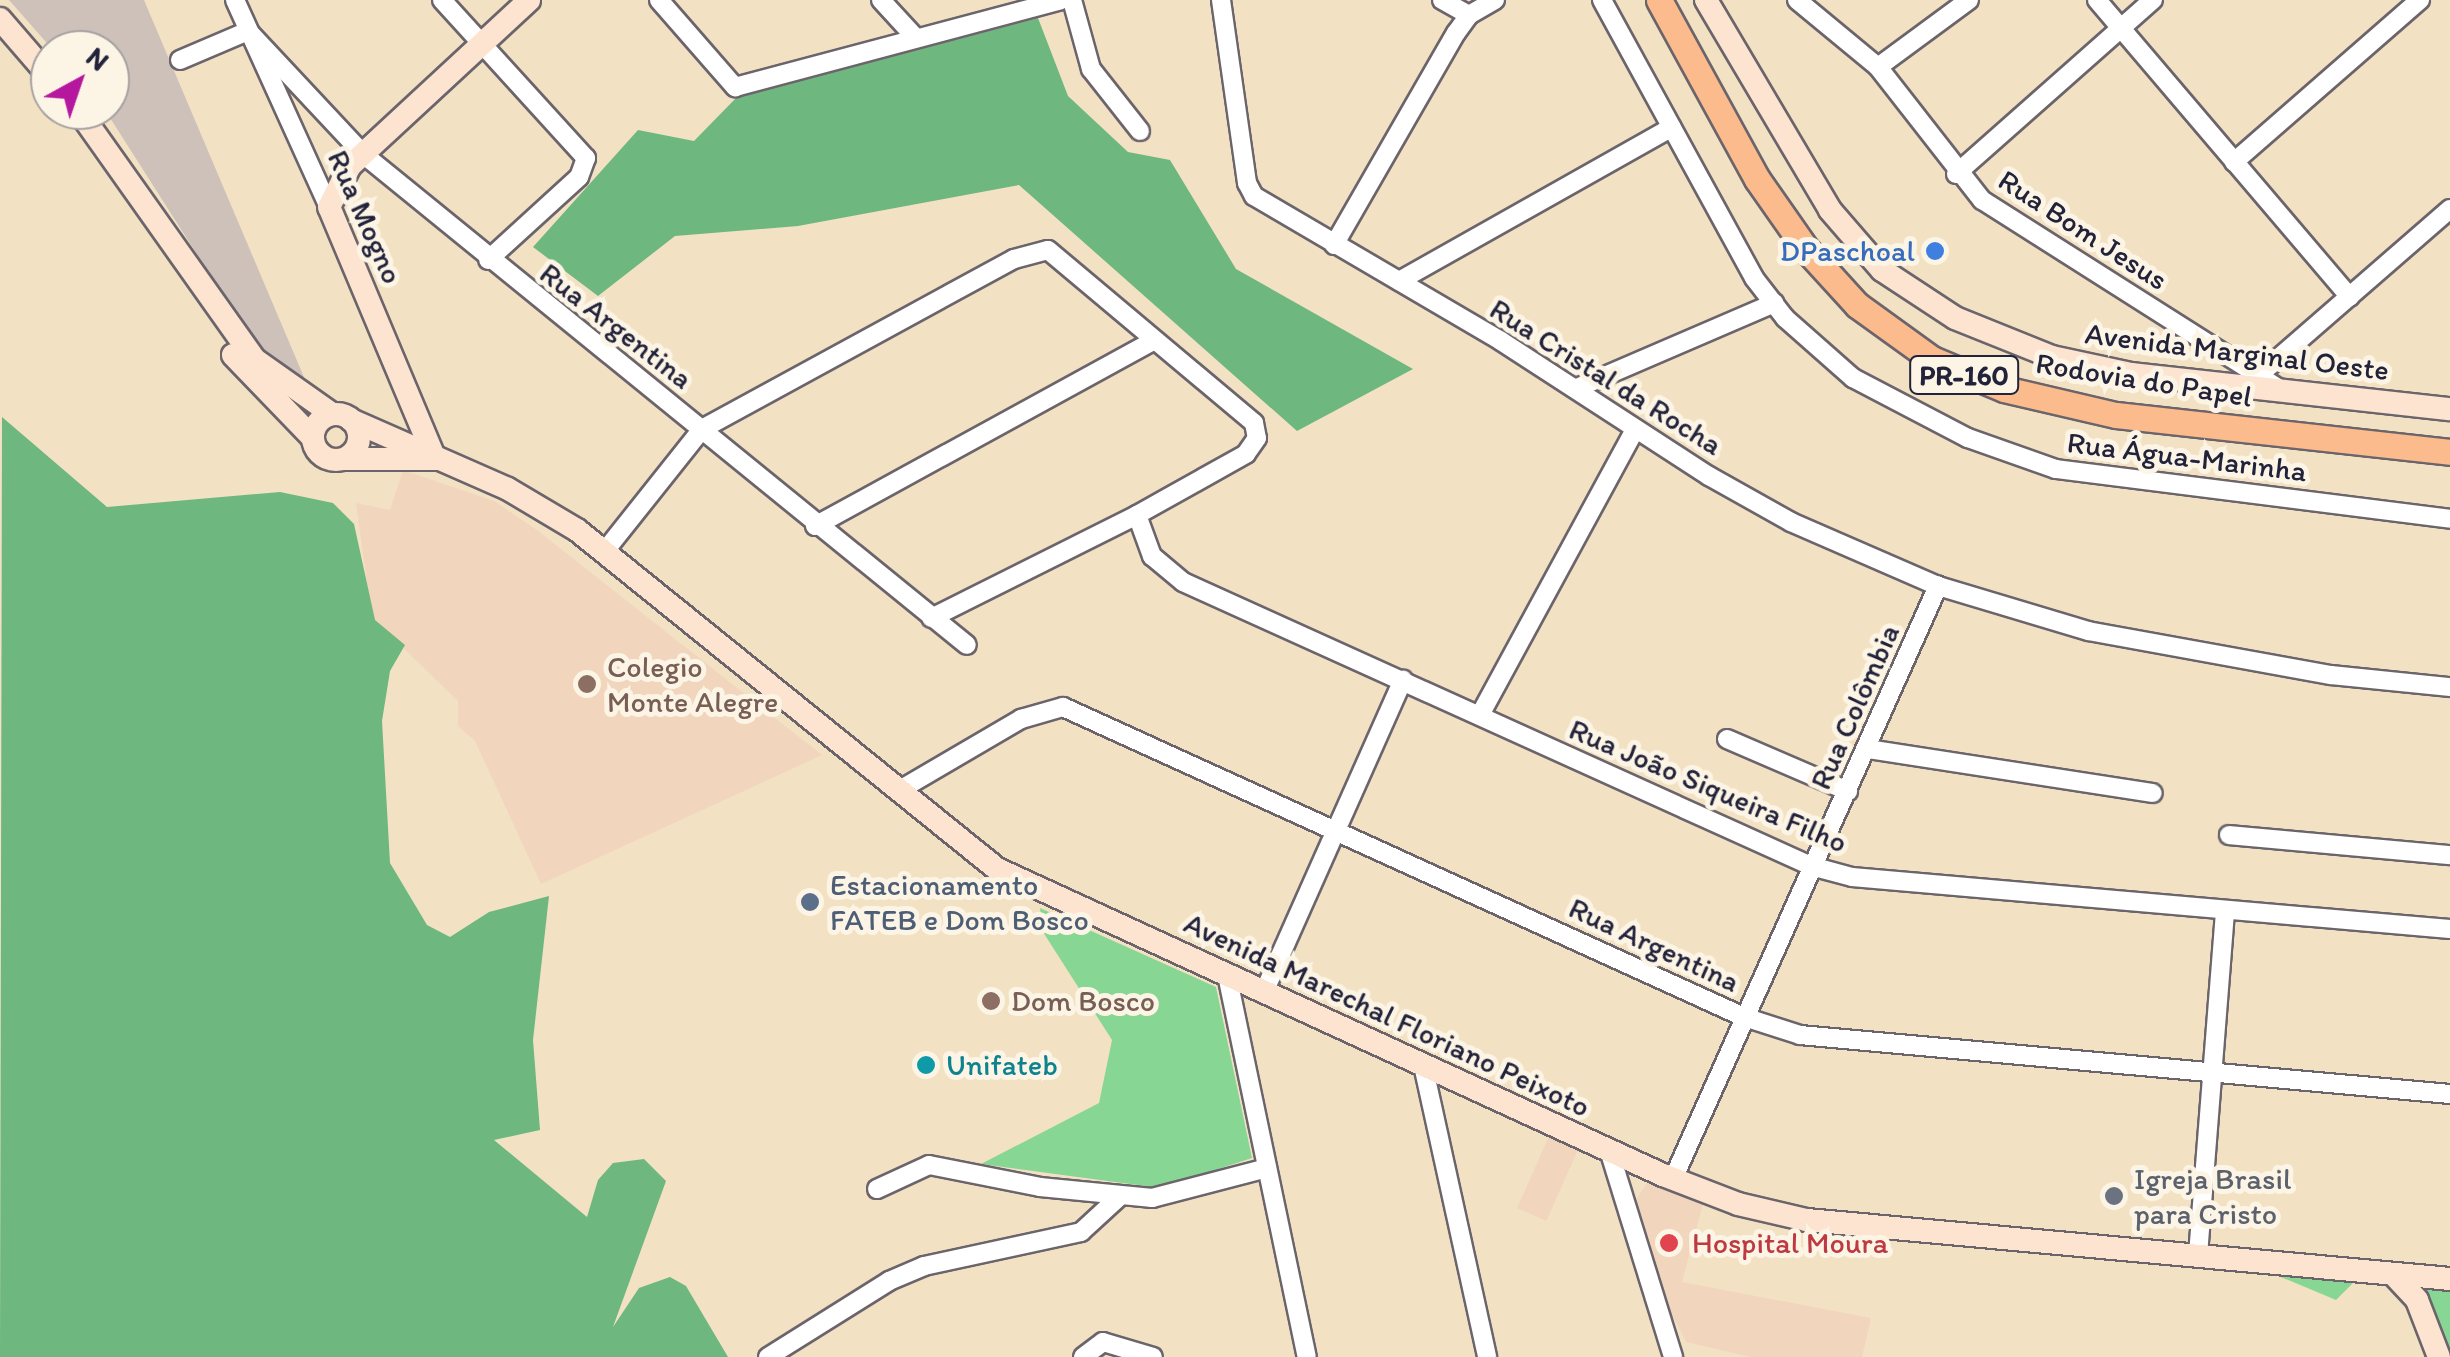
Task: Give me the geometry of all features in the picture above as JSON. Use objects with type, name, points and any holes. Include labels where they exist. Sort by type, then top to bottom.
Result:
[{"type":"main road","points":[[329,206],[342,176],[362,154],[529,0]]},
{"type":"main road","name":"Rodovia do Papel","points":[[1660,0],[1758,179],[1806,248],[1857,305],[1932,359],[2004,389],[2116,415],[2450,452]]},
{"type":"main road","name":"Avenida Marginal Oeste","points":[[1706,0],[1802,172],[1858,245],[1912,291],[1999,339],[2052,357],[2131,374],[2450,410]]},
{"type":"main road","points":[[2,23],[30,54]]},
{"type":"main road","name":"Avenida Marechal Floriano Peixoto","points":[[93,130],[132,180],[206,298],[237,361],[312,437]]},
{"type":"main road","name":"Rua Mogno","points":[[329,206],[436,460]]},
{"type":"main road","name":"Avenida Marechal Floriano Peixoto","points":[[206,298],[276,380],[349,420],[508,489],[605,551],[997,868],[1673,1179],[1807,1220],[2450,1279]]},
{"type":"main road","points":[[349,420],[358,444],[345,458],[320,455],[312,437],[316,424],[349,420]]},
{"type":"main road","points":[[349,420],[383,460]]},
{"type":"main road","name":"Avenida Marechal Floriano Peixoto","points":[[345,458],[436,460]]},
{"type":"main road","points":[[2393,1274],[2417,1300],[2439,1357]]},
{"type":"street","name":"Rua Mogno","points":[[235,0],[329,206]]},
{"type":"street","points":[[442,0],[582,152],[586,167],[580,177],[488,260]]},
{"type":"street","points":[[659,0],[735,87],[1061,0]]},
{"type":"street","points":[[881,0],[915,37]]},
{"type":"street","points":[[1072,0],[1091,69],[1140,131]]},
{"type":"street","name":"Rua Cristal da Rocha","points":[[1222,0],[1246,183],[1254,196],[1577,388],[1635,430],[1791,522],[1938,586],[2088,630],[2194,652],[2450,686]]},
{"type":"street","points":[[1442,0],[1469,15]]},
{"type":"street","points":[[1334,245],[1469,15],[1496,0]]},
{"type":"street","name":"Rua Água-Marinha","points":[[1602,0],[1774,303],[1818,350],[1904,409],[2056,469],[2450,519]]},
{"type":"street","name":"Rua Bom Jesus","points":[[1797,0],[1878,67],[1956,174],[2001,213],[2283,391]]},
{"type":"street","points":[[1878,67],[1969,0]]},
{"type":"street","points":[[2097,0],[2350,298]]},
{"type":"street","points":[[1956,174],[2153,0]]},
{"type":"street","points":[[2234,162],[2420,0]]},
{"type":"street","points":[[180,60],[248,31]]},
{"type":"street","name":"Rua Argentina","points":[[248,31],[362,154],[488,260],[702,429],[815,526],[968,645]]},
{"type":"street","points":[[1399,281],[1672,127]]},
{"type":"street","points":[[2259,375],[2450,209]]},
{"type":"street","points":[[605,551],[702,429],[1014,259],[1048,250],[1254,423],[1257,438],[1246,454],[931,618]]},
{"type":"street","points":[[1577,388],[1774,303]]},
{"type":"street","points":[[815,526],[1153,341]]},
{"type":"street","points":[[1480,715],[1635,430]]},
{"type":"street","name":"Rua João Siqueira Filho","points":[[1136,514],[1152,556],[1167,574],[1811,866],[1852,877],[2450,928]]},
{"type":"street","name":"Rua Colômbia","points":[[1673,1179],[1938,586]]},
{"type":"street","points":[[1264,992],[1403,680]]},
{"type":"street","name":"Rua Argentina","points":[[898,790],[1021,719],[1063,707],[1744,1017],[1835,1040],[2450,1094]]},
{"type":"street","points":[[1728,740],[1848,791]]},
{"type":"street","points":[[1868,749],[2153,794]]},
{"type":"street","points":[[2229,835],[2450,855]]},
{"type":"street","points":[[2198,1255],[2225,910]]},
{"type":"street","points":[[1227,976],[1307,1357]]},
{"type":"street","points":[[1423,1065],[1487,1357]]},
{"type":"street","points":[[1609,1150],[1673,1357]]},
{"type":"street","points":[[877,1189],[929,1165],[1118,1198],[1182,1193],[1267,1168]]},
{"type":"street","points":[[768,1357],[889,1281],[924,1266],[1082,1232],[1118,1198]]},
{"type":"street","points":[[1082,1357],[1103,1342],[1153,1357]]},
{"type":"shaded area","points":[[9,0],[144,0],[309,389],[263,358],[118,130],[130,130],[130,30],[35,30]]},
{"type":"shaded area","name":"Colegio Monte Alegre","points":[[403,470],[494,501],[537,530],[822,755],[541,884],[475,741],[458,726],[458,701],[372,618],[356,503],[390,510]]},
{"type":"shaded area","points":[[1550,1134],[1579,1147],[1546,1221],[1517,1208]]},
{"type":"shaded area","name":"Hospital Moura","points":[[1648,1181],[1703,1204],[1682,1282],[1871,1318],[1862,1357],[1751,1357],[1686,1342],[1655,1281],[1633,1205]]},
{"type":"green space","points":[[1038,18],[1068,96],[1128,152],[1170,160],[1236,269],[1413,369],[1297,431],[1019,185],[798,226],[675,236],[598,296],[533,247],[638,130],[694,141],[736,98]]},
{"type":"green space","points":[[2,417],[107,507],[280,492],[333,503],[354,524],[375,620],[405,645],[390,671],[382,721],[390,863],[427,925],[450,937],[489,912],[549,896],[533,1040],[540,1130],[494,1140],[587,1217],[598,1180],[613,1163],[644,1159],[666,1181],[613,1327],[639,1288],[670,1277],[686,1286],[728,1357],[0,1357]]},
{"type":"green space","points":[[1040,908],[1216,987],[1252,1158],[1160,1188],[981,1164],[1099,1103],[1112,1040],[1043,932]]},
{"type":"green space","points":[[2269,1272],[2356,1280],[2336,1300]]},
{"type":"green space","points":[[2431,1283],[2450,1286],[2450,1357],[2422,1299]]},
{"type":"place","name":"DPaschoal","points":[[1935,251]]},
{"type":"place","name":"Colegio Monte Alegre","points":[[587,684]]},
{"type":"place","name":"Estacionamento FATEB e Dom Bosco","points":[[810,902]]},
{"type":"place","name":"Dom Bosco","points":[[991,1001]]},
{"type":"place","name":"Unifateb","points":[[926,1065]]},
{"type":"place","name":"Igreja Brasil para Cristo","points":[[2114,1196]]},
{"type":"place","name":"Hospital Moura","points":[[1669,1243]]}]
